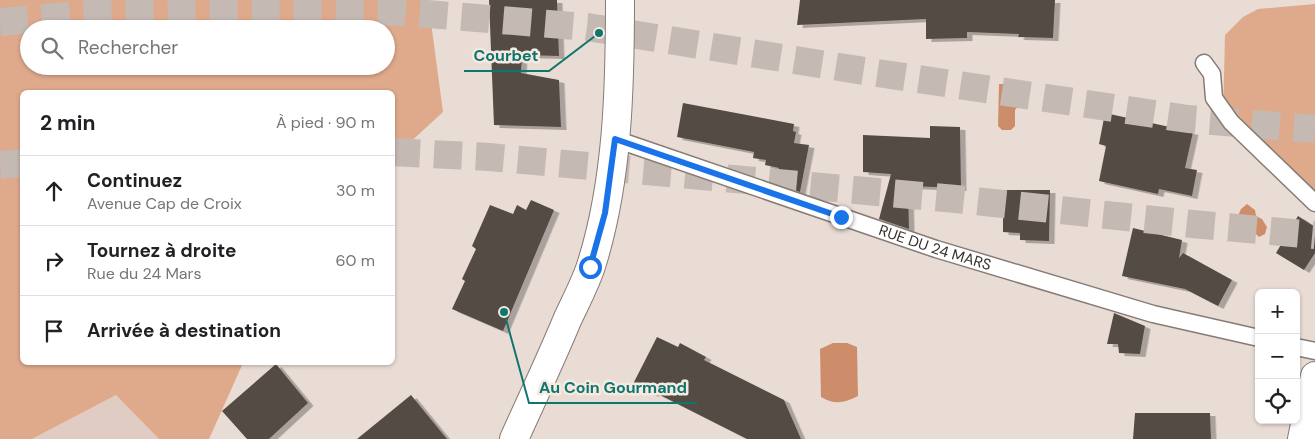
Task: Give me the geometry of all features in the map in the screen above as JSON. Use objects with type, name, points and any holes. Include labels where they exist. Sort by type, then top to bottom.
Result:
[{"type":"street","points":[[514,439],[590,267],[605,213],[615,139],[619,71],[620,0]]},
{"type":"street","points":[[1302,439],[1315,376]]},
{"type":"lane","points":[[1204,63],[1212,74],[1214,98],[1231,122],[1315,202]]},
{"type":"lane","name":"RUE DU 24 MARS","points":[[615,139],[936,249],[1153,314],[1255,337]]},
{"type":"lane","points":[[1300,348],[1315,351]]},
{"type":"shaded area","points":[[0,0],[428,0],[443,112],[395,156],[395,90],[20,90],[20,365],[242,365],[209,439],[159,439],[116,395],[32,439],[0,439]]},
{"type":"shaded area","points":[[1315,4],[1315,211],[1223,119],[1225,35],[1243,17],[1258,9]]},
{"type":"shaded area","points":[[999,84],[1020,84],[1020,104],[1015,110],[1015,126],[1011,130],[1002,130],[998,126]]},
{"type":"shaded area","points":[[1247,204],[1255,210],[1256,216],[1262,219],[1267,227],[1265,234],[1259,237],[1238,216],[1241,209]]},
{"type":"shaded area","points":[[833,343],[847,343],[857,347],[858,396],[844,402],[830,401],[821,397],[820,349]]},
{"type":"shaded area","points":[[116,395],[159,439],[32,439]]},
{"type":"building","points":[[489,0],[557,0],[559,56],[522,55],[521,73],[559,80],[561,127],[494,125]]},
{"type":"building","points":[[800,0],[1055,0],[1053,38],[1018,37],[1019,34],[967,32],[967,38],[926,39],[926,19],[797,25]]},
{"type":"building","points":[[683,103],[794,124],[793,131],[796,132],[794,143],[809,145],[800,192],[775,183],[779,168],[765,165],[766,160],[753,158],[754,152],[677,137]]},
{"type":"building","points":[[1105,113],[1193,132],[1185,168],[1197,170],[1192,196],[1159,189],[1158,194],[1099,181],[1106,146],[1099,144]]},
{"type":"building","points":[[930,126],[960,127],[961,188],[908,186],[909,229],[879,219],[891,174],[863,172],[863,135],[930,138]]},
{"type":"building","points":[[1003,190],[1050,190],[1049,241],[1020,240],[1020,233],[1003,232]]},
{"type":"building","points":[[531,200],[554,210],[503,331],[452,309],[465,281],[462,279],[476,249],[472,246],[490,205],[513,214],[517,205],[526,210]]},
{"type":"building","points":[[1298,216],[1315,227],[1315,253],[1304,270],[1276,253]]},
{"type":"building","points":[[1133,228],[1182,240],[1179,258],[1183,253],[1232,280],[1218,306],[1185,289],[1122,276]]},
{"type":"building","points":[[1114,313],[1145,326],[1140,354],[1119,353],[1118,344],[1107,344]]},
{"type":"building","points":[[657,337],[678,347],[680,343],[706,357],[704,360],[784,400],[801,439],[747,439],[654,392],[653,394],[633,384]]},
{"type":"building","points":[[275,365],[308,403],[269,439],[247,439],[222,411]]},
{"type":"building","points":[[411,395],[447,439],[357,439]]},
{"type":"building","points":[[1135,413],[1210,413],[1211,439],[1133,439]]},
{"type":"tunnel","points":[[22,20],[89,14],[250,11],[403,12],[587,27],[864,71],[1188,119],[1315,129]]},
{"type":"tunnel","points":[[0,22],[20,20]]},
{"type":"tunnel","points":[[395,152],[489,157],[956,199],[1315,235]]},
{"type":"tunnel","points":[[0,165],[20,163]]},
{"type":"place","name":"Courbet","points":[[599,33]]},
{"type":"place","name":"Au Coin Gourmand","points":[[504,312]]},
{"type":"route","points":[[590,267],[605,213],[615,139],[841,217]]}]
